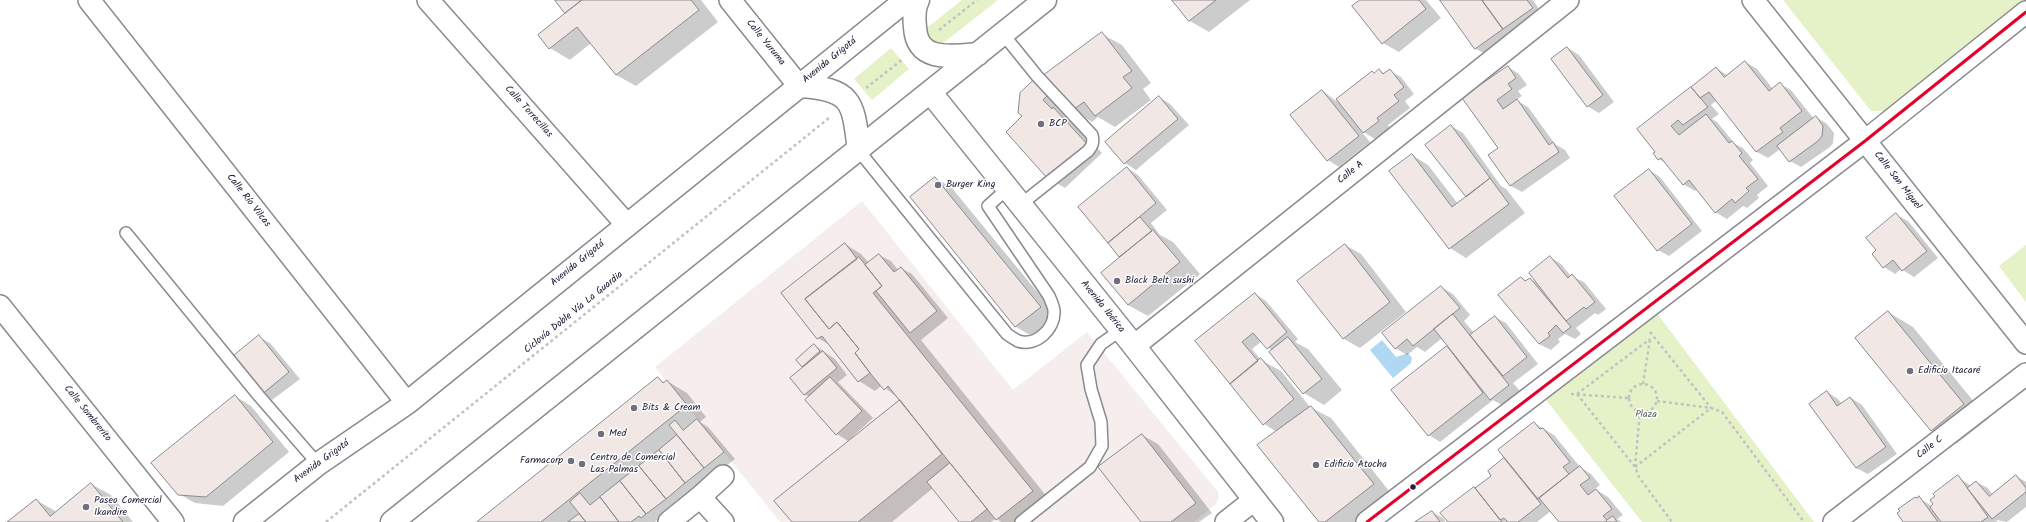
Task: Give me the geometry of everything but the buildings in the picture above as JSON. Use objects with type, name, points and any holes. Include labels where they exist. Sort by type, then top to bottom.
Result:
[{"type":"main road","name":"Avenida Grigotá","points":[[245,522],[318,464],[407,403],[906,0]]},
{"type":"main road","points":[[918,0],[914,18],[915,34],[919,46],[929,52],[942,56],[978,54]]},
{"type":"main road","points":[[392,522],[711,266],[859,152],[1045,0]]},
{"type":"main road","points":[[799,86],[820,87],[836,92],[849,102],[855,120],[859,152]]},
{"type":"main road","name":"Avenida Ibérica","points":[[930,93],[1128,338],[1272,522]]},
{"type":"street","name":"Calle Río Vilcas","points":[[89,0],[407,403]]},
{"type":"street","name":"Calle Torrecillas","points":[[428,0],[627,224]]},
{"type":"street","name":"Calle Yuruma","points":[[730,0],[799,86]]},
{"type":"street","name":"Calle A","points":[[1128,338],[1568,0]]},
{"type":"street","name":"Calle San Miguel","points":[[1753,0],[2026,343]]},
{"type":"street","points":[[1367,522],[1865,141],[2026,12]]},
{"type":"street","name":"Calle Sombrerito","points":[[0,306],[173,522]]},
{"type":"street","name":"Calle C","points":[[1834,522],[2026,374]]},
{"type":"street","points":[[669,522],[723,476]]},
{"type":"street","points":[[700,496],[723,522]]},
{"type":"street","points":[[1226,522],[1254,500]]},
{"type":"lane","points":[[859,152],[1007,334],[1019,341],[1030,341],[1044,336],[1053,324],[1054,310],[1049,296],[988,206],[1013,197],[1088,151],[1092,146],[1093,141],[1092,135],[1037,76],[1003,34]]},
{"type":"lane","points":[[126,233],[258,396],[318,464]]},
{"type":"lane","points":[[1021,522],[1090,467],[1102,446],[1102,422],[1091,389],[1087,365],[1101,344],[1128,338]]},
{"type":"path","points":[[938,31],[977,0]]},
{"type":"path","points":[[864,90],[901,60]]},
{"type":"path","name":"Ciclovía Doble Vía La Guardia","points":[[326,522],[832,116]]},
{"type":"path","points":[[1643,384],[1650,332],[1656,312],[1650,305]]},
{"type":"path","points":[[1650,332],[1711,408]]},
{"type":"path","points":[[1577,394],[1650,339]]},
{"type":"path","points":[[1643,384],[1650,386],[1655,391],[1657,401],[1650,410],[1640,411],[1631,404],[1629,398],[1631,391],[1636,386],[1643,384]]},
{"type":"path","points":[[1577,394],[1629,398]]},
{"type":"path","points":[[1577,394],[1635,467],[1639,477],[1672,522]]},
{"type":"path","points":[[1657,401],[1711,408],[1722,412],[1804,522]]},
{"type":"path","points":[[1635,467],[1711,408]]},
{"type":"path","points":[[1635,467],[1640,411]]},
{"type":"shaded area","points":[[862,201],[1013,390],[1087,332],[1218,492],[1219,498],[1216,504],[1194,522],[780,522],[655,367]]},
{"type":"green space","points":[[962,0],[998,0],[942,44],[933,45],[923,31]]},
{"type":"green space","points":[[1783,0],[2026,0],[2026,6],[1888,111],[1871,111]]},
{"type":"green space","points":[[891,48],[909,69],[872,100],[854,79]]},
{"type":"green space","points":[[2026,245],[2026,302],[1999,266]]},
{"type":"green space","name":"Plaza","points":[[1656,312],[1814,522],[1642,522],[1546,400]]},
{"type":"water","points":[[1382,340],[1396,357],[1408,353],[1412,358],[1411,363],[1393,378],[1370,350]]},
{"type":"transit line","points":[[1367,522],[1865,141],[2026,12]]},
{"type":"place","name":"BCP","points":[[1041,124]]},
{"type":"place","name":"Burger King","points":[[938,185]]},
{"type":"place","name":"Black Belt sushi","points":[[1117,281]]},
{"type":"place","name":"Edificio Itacaré","points":[[1910,371]]},
{"type":"place","name":"Bits & Cream","points":[[634,408]]},
{"type":"place","name":"Med","points":[[601,434]]},
{"type":"place","name":"Farmacorp","points":[[571,461]]},
{"type":"place","name":"Centro de Comercial Las Palmas","points":[[582,464]]},
{"type":"place","name":"Edificio Atocha","points":[[1316,465]]},
{"type":"place","name":"Paseo Comercial Ikandire","points":[[86,507]]}]
